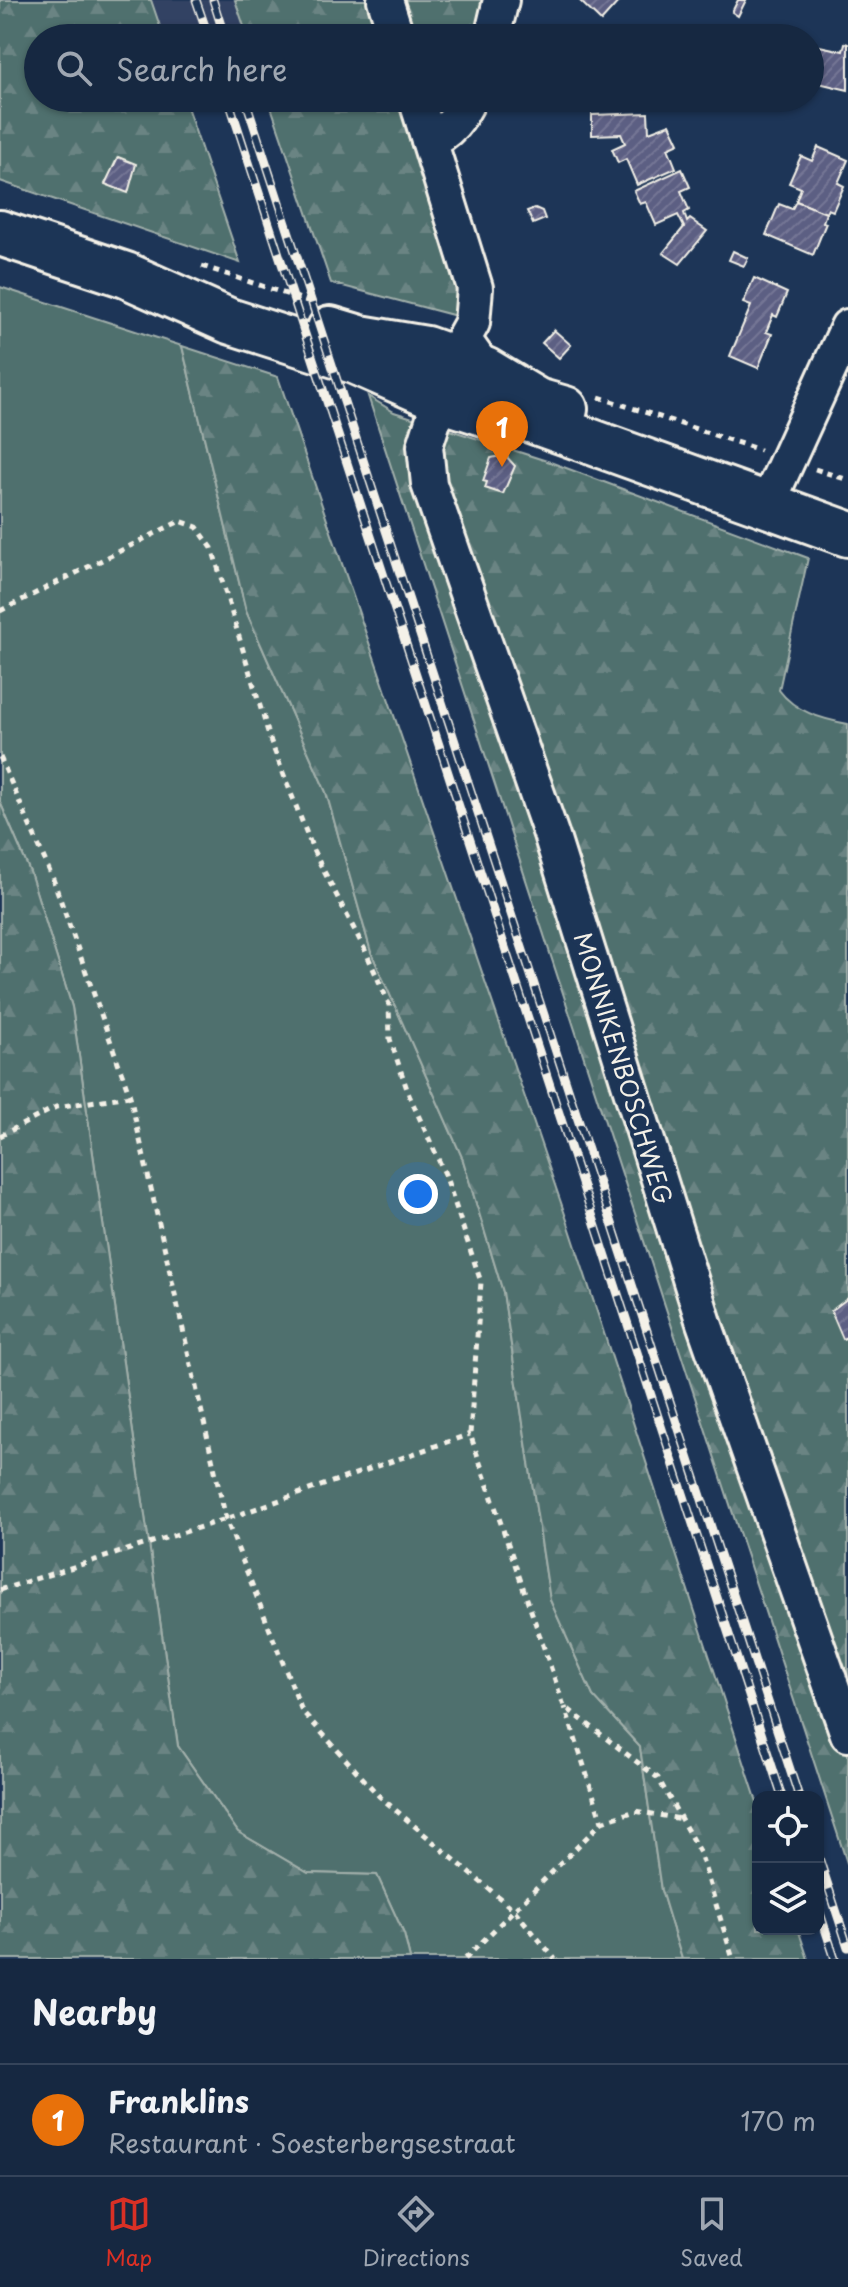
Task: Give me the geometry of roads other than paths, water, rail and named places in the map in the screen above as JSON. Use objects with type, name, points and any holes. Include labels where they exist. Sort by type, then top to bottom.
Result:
[{"type":"main road","points":[[0,233],[126,275],[229,321],[323,329],[426,349],[499,379],[537,401],[848,504]]},
{"type":"main road","points":[[323,329],[444,408],[528,419],[778,482],[848,534]]},
{"type":"street","points":[[385,0],[393,24]]},
{"type":"street","points":[[495,24],[501,0]]},
{"type":"street","points":[[420,112],[475,288],[472,323],[463,339],[499,379],[481,393],[444,408]]},
{"type":"street","points":[[429,140],[442,136],[462,112]]},
{"type":"street","points":[[778,482],[848,327]]},
{"type":"street","name":"MONNIKENBOSCHWEG","points":[[444,408],[425,446],[429,484],[551,834],[704,1323],[848,1734]]},
{"type":"railway","points":[[196,0],[204,24]]},
{"type":"railway","points":[[213,0],[221,24]]},
{"type":"railway","points":[[233,112],[780,1791]]},
{"type":"railway","points":[[250,112],[797,1791]]},
{"type":"railway","points":[[821,1863],[848,1947]]},
{"type":"railway","points":[[824,1925],[835,1959]]},
{"type":"place","name":"Franklins","points":[[502,467]]}]
